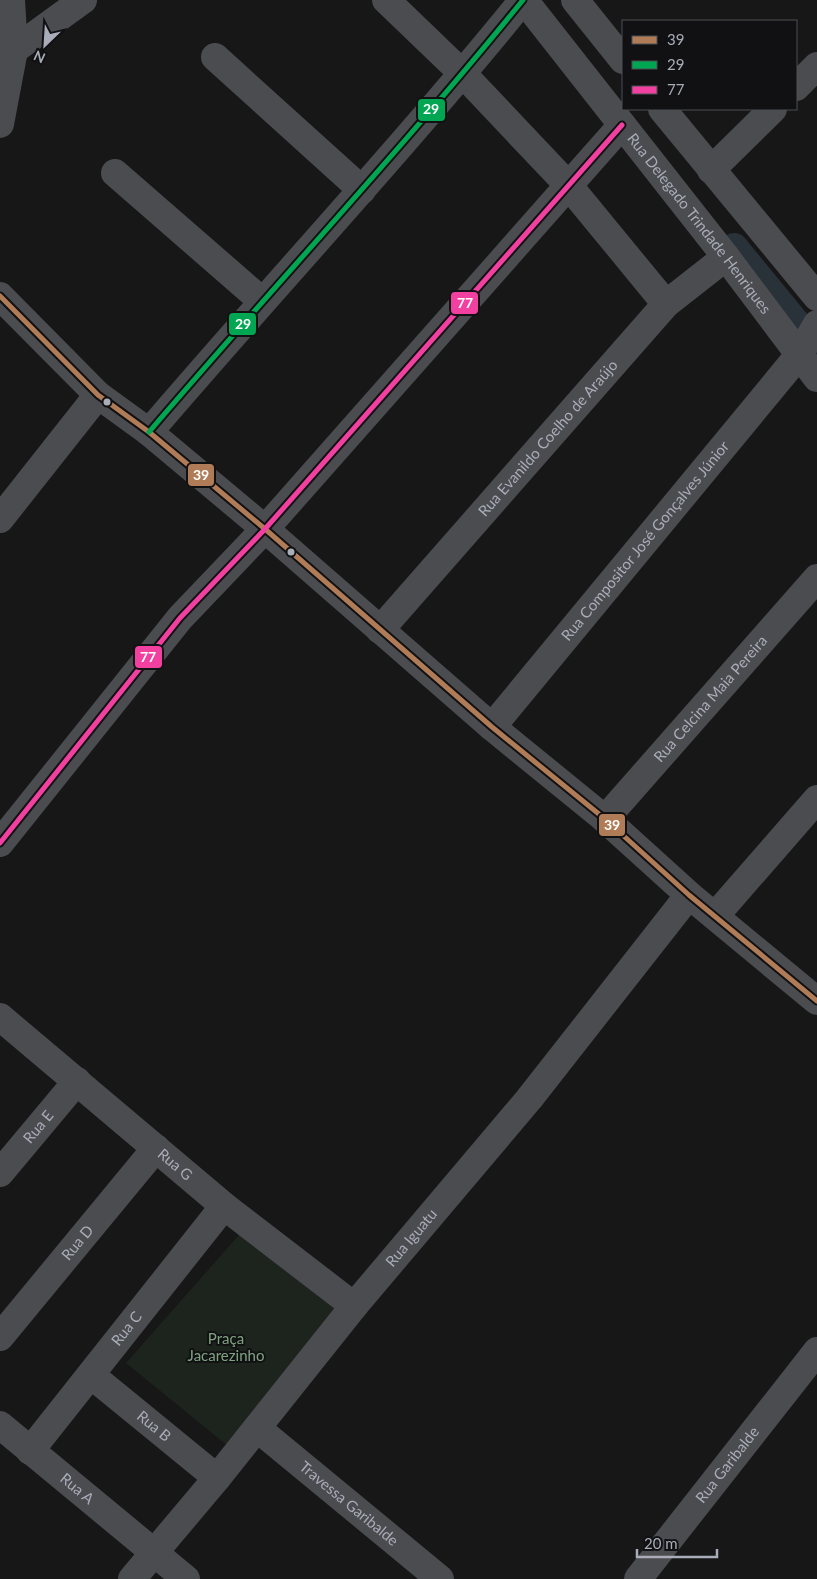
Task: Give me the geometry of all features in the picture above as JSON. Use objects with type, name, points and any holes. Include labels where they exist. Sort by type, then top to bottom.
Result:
[{"type":"street","points":[[0,124],[14,50],[11,0]]},
{"type":"street","points":[[14,50],[83,0]]},
{"type":"street","points":[[386,0],[463,74],[569,186],[666,304]]},
{"type":"street","points":[[150,432],[262,301],[463,74],[524,0]]},
{"type":"street","name":"Rua Delegado Trindade Henriques","points":[[524,0],[726,256],[807,341],[817,378]]},
{"type":"street","points":[[575,0],[622,59]]},
{"type":"street","points":[[215,57],[362,190]]},
{"type":"street","points":[[797,86],[817,66]]},
{"type":"street","points":[[663,110],[817,297]]},
{"type":"street","points":[[711,170],[772,110]]},
{"type":"street","points":[[0,843],[180,618],[265,529],[622,125]]},
{"type":"street","points":[[115,173],[262,301]]},
{"type":"street","name":"Rua Evanildo Coelho de Araújo","points":[[380,630],[666,304],[726,256]]},
{"type":"street","points":[[0,296],[98,395],[150,432],[265,529],[492,727],[605,819],[689,895],[817,1001]]},
{"type":"street","name":"Rua Compositor José Gonçalves Júnior","points":[[492,727],[807,341]]},
{"type":"street","points":[[0,519],[98,395]]},
{"type":"street","name":"Rua Celcina Maia Pereira","points":[[605,819],[817,578]]},
{"type":"street","points":[[715,916],[817,800]]},
{"type":"street","name":"Rua Iguatu","points":[[132,1579],[217,1478],[354,1306],[530,1099],[689,895]]},
{"type":"street","name":"Rua G","points":[[0,1016],[224,1206],[354,1306]]},
{"type":"street","name":"Rua E","points":[[0,1173],[76,1081]]},
{"type":"street","name":"Rua D","points":[[0,1336],[156,1148]]},
{"type":"street","name":"Rua C","points":[[30,1452],[224,1206]]},
{"type":"street","name":"Rua Garibalde","points":[[638,1579],[817,1351]]},
{"type":"street","name":"Rua B","points":[[91,1375],[217,1478]]},
{"type":"street","name":"Rua A","points":[[0,1426],[186,1579]]},
{"type":"street","name":"Travessa Garibalde","points":[[257,1428],[440,1579]]},
{"type":"green space","name":"Praça Jacarezinho","points":[[246,1227],[344,1308],[228,1446],[126,1363]]},
{"type":"waterway","points":[[734,247],[817,348]]},
{"type":"transit line","name":"29","points":[[149,432],[431,110],[523,0]]},
{"type":"transit line","name":"77","points":[[0,843],[180,618],[265,529],[622,125]]},
{"type":"transit line","name":"39","points":[[0,296],[98,395],[149,432],[265,529],[492,727],[605,819],[689,895],[817,1001]]}]
